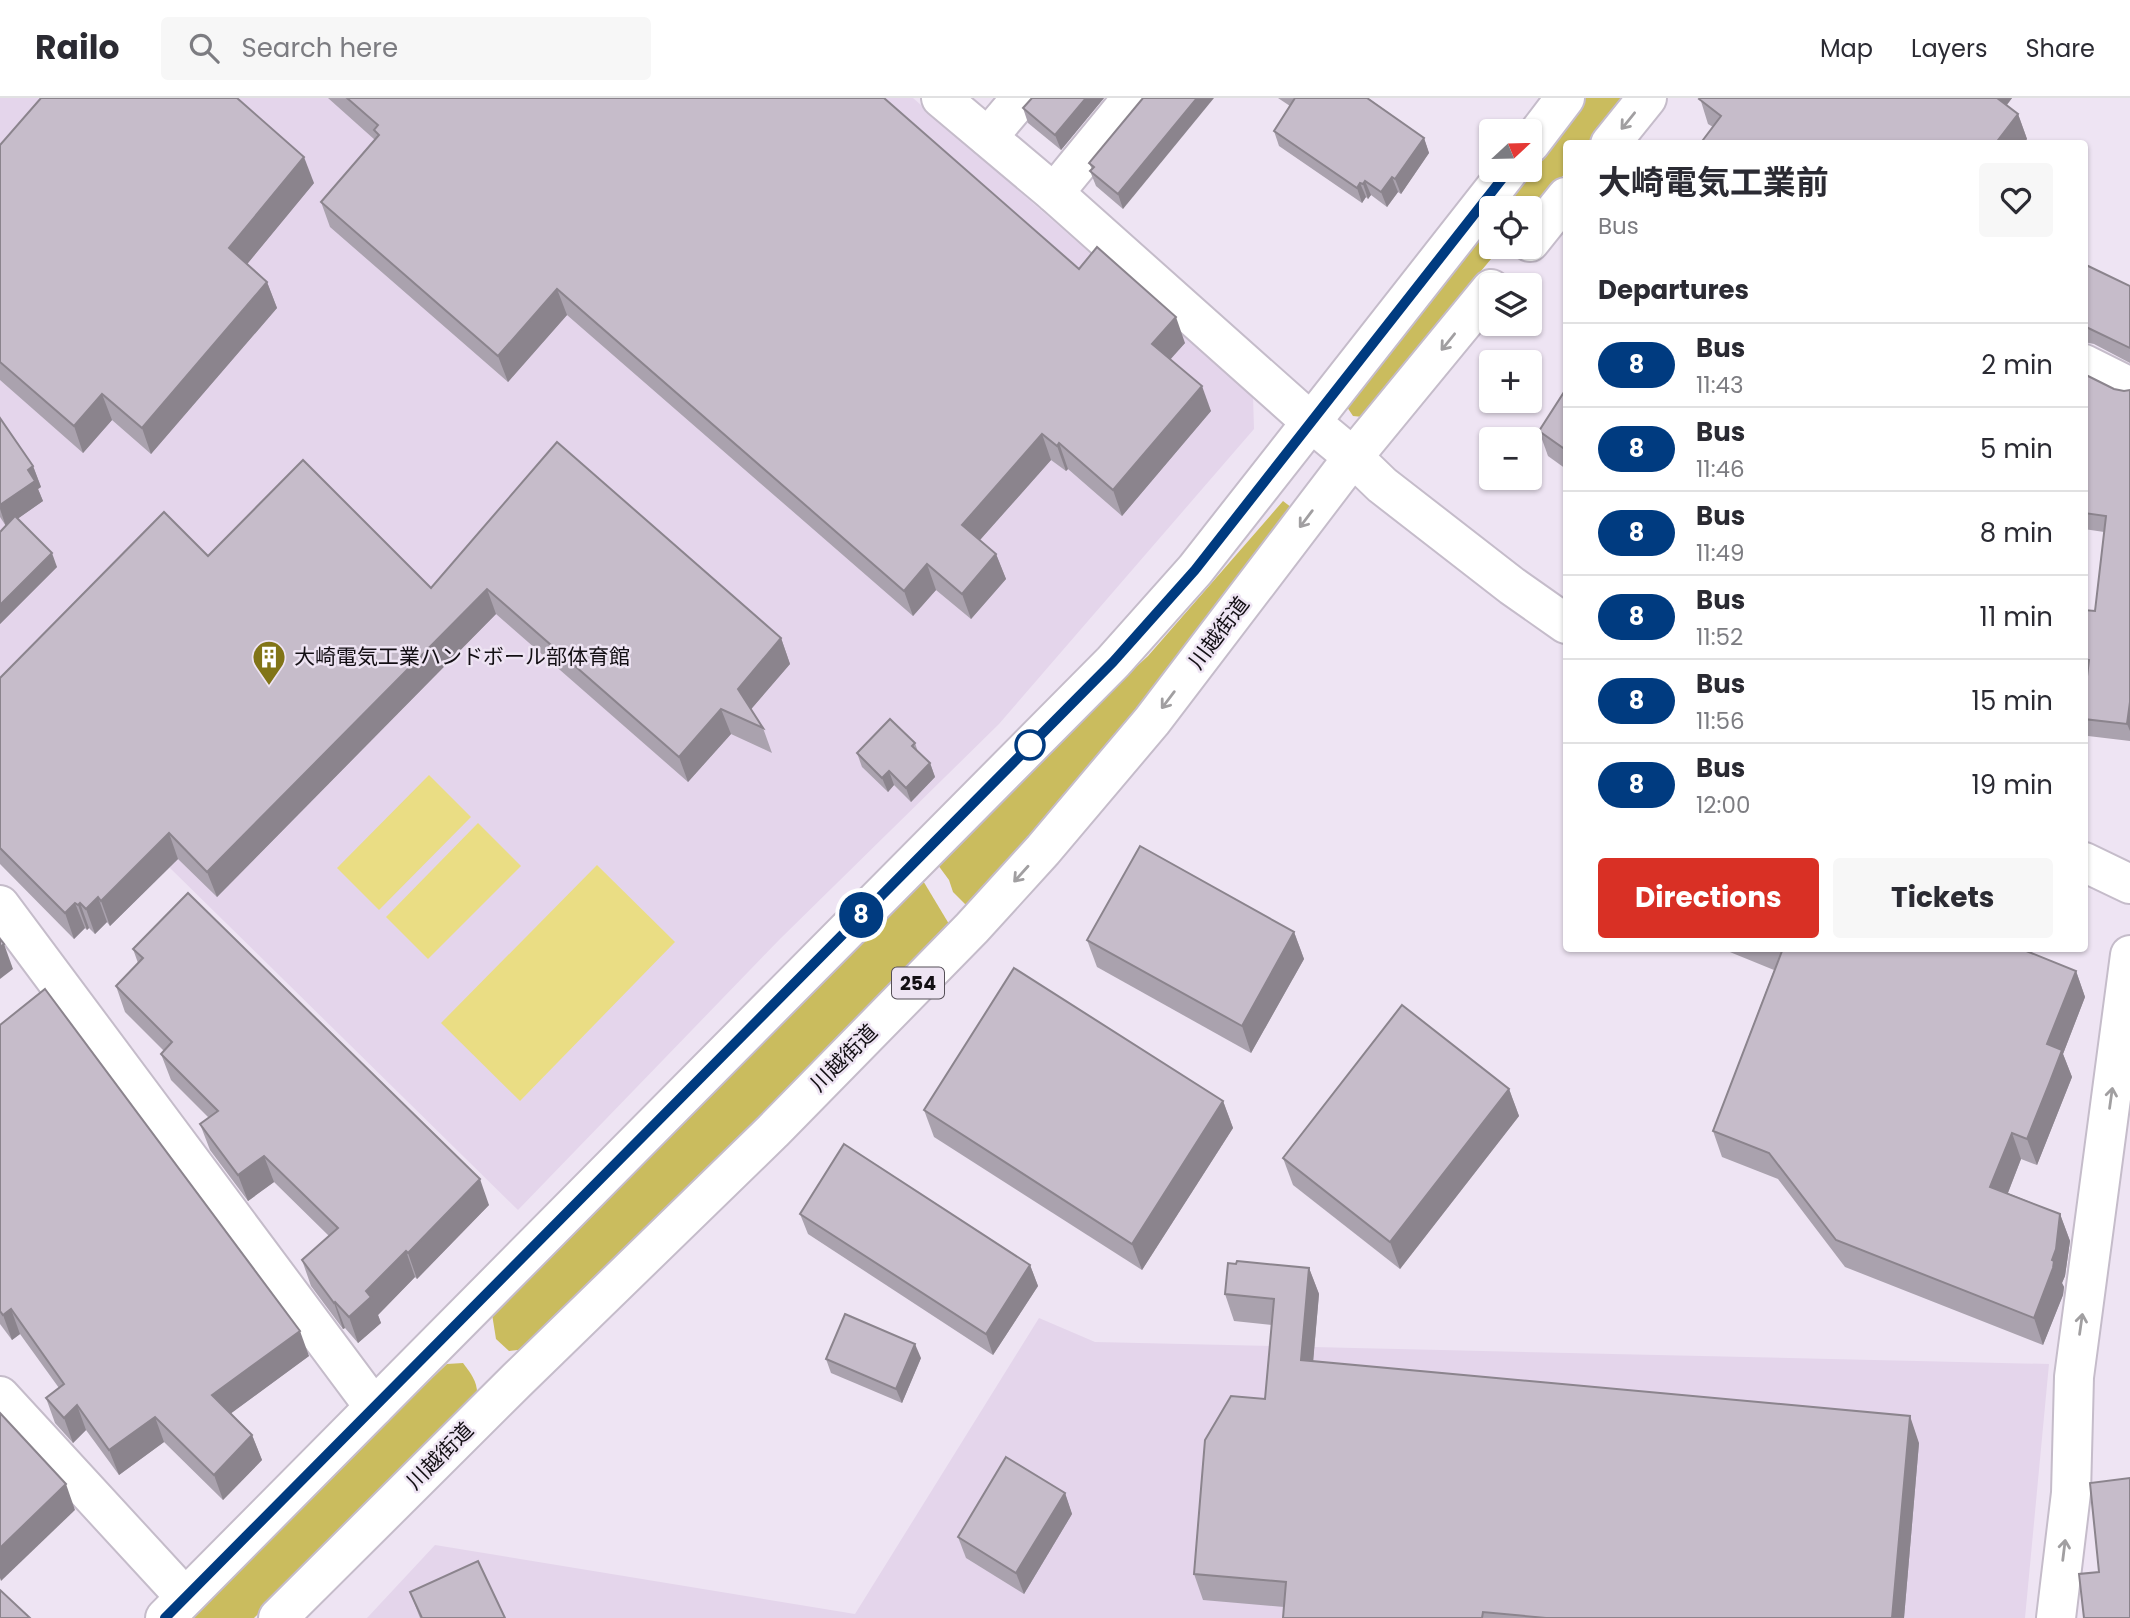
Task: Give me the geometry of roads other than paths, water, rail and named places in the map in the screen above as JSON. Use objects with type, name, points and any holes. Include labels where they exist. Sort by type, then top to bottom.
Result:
[{"type":"main road","points":[[941,98],[1054,193],[1382,485],[1512,586],[1563,622]]},
{"type":"main road","points":[[988,137],[1021,98]]},
{"type":"main road","points":[[1054,193],[1132,98]]},
{"type":"main road","points":[[1542,128],[1565,98]]},
{"type":"main road","points":[[1613,140],[1647,98]]},
{"type":"main road","points":[[0,1396],[175,1608],[1113,662],[1195,570],[1500,182]]},
{"type":"main road","points":[[1542,227],[1563,201]]},
{"type":"main road","name":"川越街道","points":[[1504,273],[1515,259]]},
{"type":"main road","name":"川越街道","points":[[278,1618],[773,1131],[1044,850],[1152,721],[1353,457],[1479,303]]},
{"type":"main road","points":[[2088,366],[2130,387]]},
{"type":"main road","points":[[2088,864],[2130,884]]},
{"type":"main road","points":[[0,905],[374,1407]]},
{"type":"main road","points":[[2056,1618],[2071,1493],[2074,1377],[2130,955]]},
{"type":"place","name":"大崎電気工業ハンドボール部体育館","points":[[269,687]]}]
